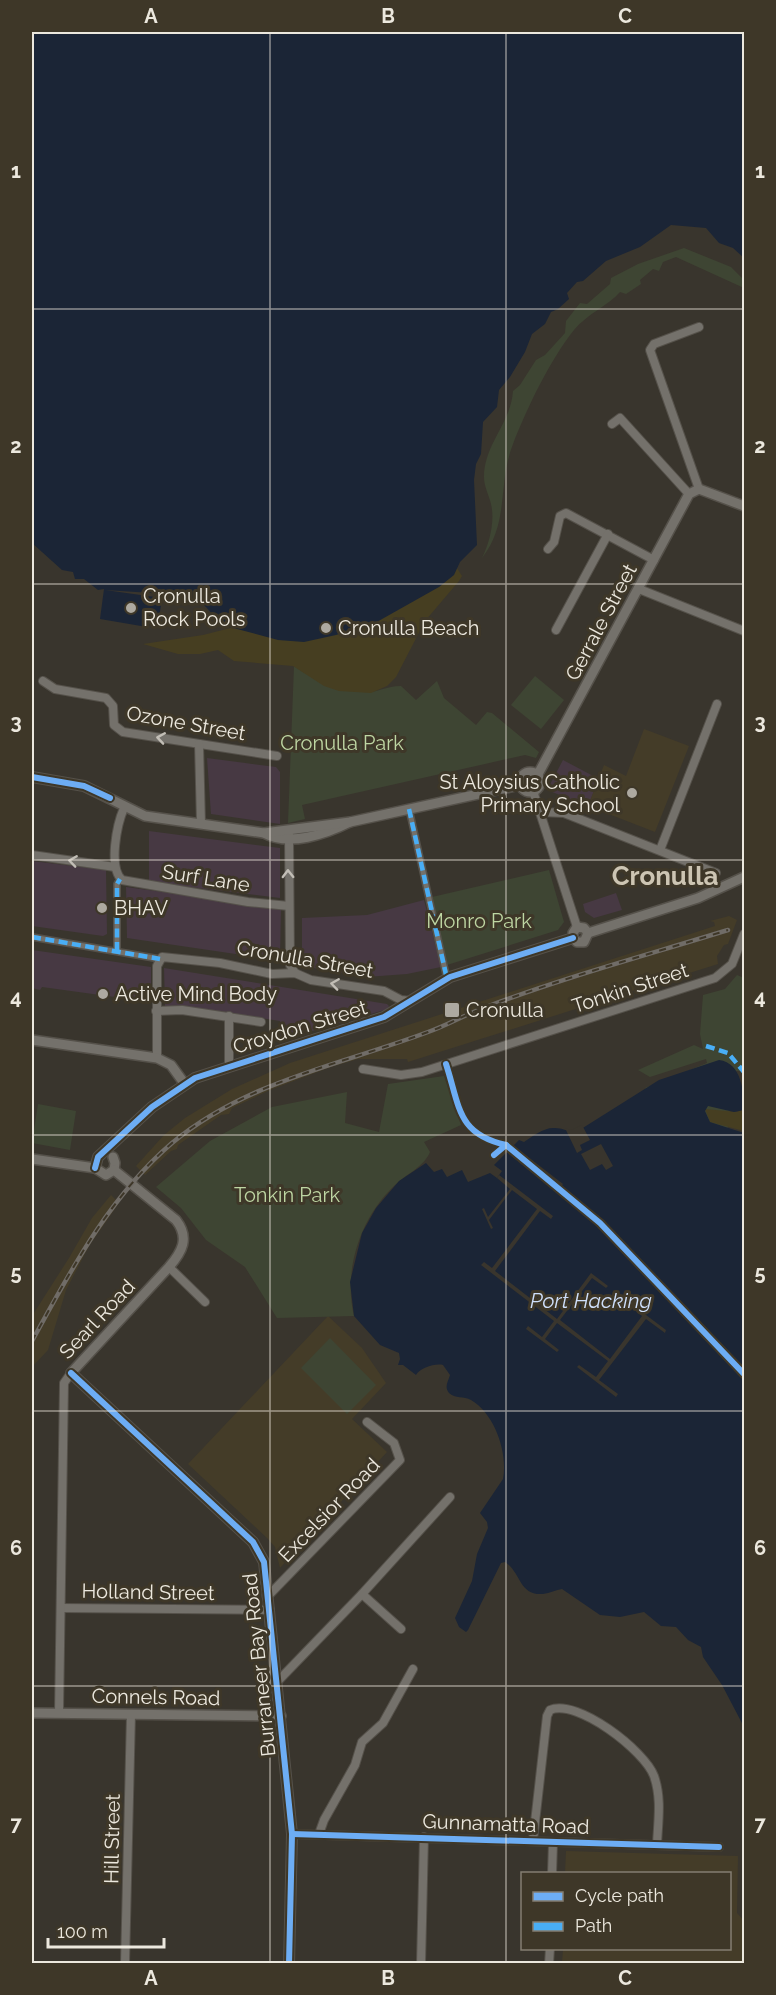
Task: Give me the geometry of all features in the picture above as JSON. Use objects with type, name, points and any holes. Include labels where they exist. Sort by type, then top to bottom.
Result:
[{"type":"street","points":[[699,327],[654,344],[650,350],[699,489]]},
{"type":"street","points":[[612,424],[620,418],[689,494],[699,489],[744,506]]},
{"type":"street","name":"Gerrale Street","points":[[537,776],[689,494]]},
{"type":"street","points":[[548,549],[554,542],[559,519],[564,513],[654,560]]},
{"type":"street","points":[[556,630],[608,534]]},
{"type":"street","points":[[639,589],[744,631]]},
{"type":"street","name":"Ozone Street","points":[[43,681],[55,689],[106,698],[112,706],[114,725],[123,732],[277,756]]},
{"type":"street","points":[[660,850],[717,704]]},
{"type":"street","points":[[199,744],[201,824]]},
{"type":"street","points":[[526,773],[537,776],[539,785],[533,791],[525,791],[520,785],[526,773]]},
{"type":"street","points":[[32,777],[84,786],[124,808],[145,816],[264,833],[272,838],[328,831],[350,822],[520,785]]},
{"type":"street","points":[[533,791],[577,927],[573,938]]},
{"type":"street","points":[[117,951],[117,884],[120,879],[115,867],[117,827],[124,808]]},
{"type":"street","points":[[409,809],[447,979]]},
{"type":"street","points":[[541,812],[564,813],[716,873]]},
{"type":"street","points":[[289,836],[290,965],[295,973]]},
{"type":"street","points":[[32,855],[115,867]]},
{"type":"street","points":[[573,938],[577,942],[584,942],[588,933],[698,898],[744,877]]},
{"type":"street","name":"Surf Lane","points":[[120,879],[127,883],[289,906]]},
{"type":"street","points":[[577,927],[584,928],[588,933]]},
{"type":"street","name":"Tonkin Street","points":[[363,1069],[401,1075],[422,1072],[715,978],[732,964],[744,934]]},
{"type":"street","points":[[32,937],[160,959],[157,966],[157,1058]]},
{"type":"street","points":[[411,1001],[447,979],[573,938]]},
{"type":"street","name":"Cronulla Street","points":[[160,959],[172,957],[220,963],[272,974],[295,973],[311,980],[384,991],[401,1000],[411,1001]]},
{"type":"street","name":"Croydon Street","points":[[108,1156],[117,1140],[152,1107],[184,1083],[229,1066],[384,1017],[411,1001]]},
{"type":"street","points":[[156,1011],[182,1010],[261,1022]]},
{"type":"street","points":[[229,1016],[229,1066]]},
{"type":"street","points":[[32,1040],[157,1058],[171,1065],[184,1083]]},
{"type":"street","points":[[32,1159],[95,1168],[106,1175],[114,1170],[116,1163],[108,1156],[96,1159],[95,1168]]},
{"type":"street","name":"Searl Road","points":[[59,1713],[64,1383],[169,1267],[182,1249],[184,1239],[180,1225],[114,1170]]},
{"type":"street","points":[[169,1267],[205,1302]]},
{"type":"street","name":"Burraneer Bay Road","points":[[71,1373],[254,1542],[264,1562],[292,1834],[289,1964]]},
{"type":"street","name":"Excelsior Road","points":[[269,1594],[400,1460],[394,1443],[367,1422]]},
{"type":"street","points":[[277,1682],[362,1594],[450,1497]]},
{"type":"street","points":[[362,1594],[401,1629]]},
{"type":"street","name":"Holland Street","points":[[61,1608],[270,1610]]},
{"type":"street","points":[[319,1834],[356,1765],[362,1742],[383,1723],[413,1669]]},
{"type":"street","points":[[533,1840],[548,1716],[550,1710],[556,1708],[577,1714],[613,1730],[651,1770],[660,1803],[657,1845]]},
{"type":"street","name":"Connels Road","points":[[32,1713],[281,1716]]},
{"type":"street","name":"Hill Street","points":[[125,1964],[131,1714]]},
{"type":"street","name":"Gunnamatta Road","points":[[292,1834],[719,1847]]},
{"type":"street","points":[[421,1964],[424,1837]]},
{"type":"street","points":[[552,1872],[554,1842]]},
{"type":"shaded area","name":"St Aloysius Catholic Primary School","points":[[644,729],[689,746],[655,832],[588,806],[604,765],[626,776]]},
{"type":"shaded area","points":[[207,758],[276,767],[280,772],[280,824],[211,814]]},
{"type":"shaded area","points":[[563,760],[599,779],[588,806],[547,790]]},
{"type":"shaded area","points":[[149,831],[280,848],[280,898],[149,882]]},
{"type":"shaded area","points":[[32,861],[106,870],[107,934],[103,936],[32,926]]},
{"type":"shaded area","points":[[126,887],[281,908],[280,957],[277,960],[127,938]]},
{"type":"shaded area","points":[[616,893],[622,910],[594,918],[585,912],[583,904]]},
{"type":"shaded area","points":[[424,900],[441,967],[407,974],[366,977],[302,966],[302,918],[367,915]]},
{"type":"shaded area","points":[[729,916],[737,920],[728,944],[724,945],[717,956],[718,964],[408,1062],[407,1059],[358,1059],[328,1068],[270,1090],[232,1108],[229,1114],[221,1115],[178,1145],[177,1149],[171,1151],[145,1175],[136,1166],[164,1135],[185,1118],[232,1089],[290,1063],[715,926],[714,922],[710,921]]},
{"type":"shaded area","points":[[32,950],[151,967],[151,1002],[42,987],[40,990],[32,988]]},
{"type":"shaded area","points":[[164,968],[389,1006],[388,1009],[281,1040],[280,1021],[182,1006],[165,1006]]},
{"type":"shaded area","points":[[111,1195],[119,1203],[89,1246],[66,1290],[48,1350],[32,1367],[32,1316],[92,1218]]},
{"type":"shaded area","points":[[328,1316],[362,1348],[386,1383],[352,1419],[387,1452],[280,1568],[275,1547],[188,1464]]},
{"type":"shaded area","points":[[566,1851],[738,1856],[737,1913],[744,1921],[744,1963],[562,1963],[563,1950],[731,1950],[731,1872],[565,1872]]},
{"type":"green space","points":[[684,248],[731,267],[744,280],[744,288],[676,257],[663,262],[659,271],[653,269],[640,280],[641,284],[626,294],[620,292],[579,324],[548,370],[513,444],[505,474],[500,517],[491,544],[482,558],[492,524],[491,504],[484,481],[485,465],[508,413],[513,391],[520,385],[536,360],[545,355],[565,333],[566,321],[580,303],[587,304],[610,284],[611,278],[638,264]]},
{"type":"green space","name":"Cronulla Park","points":[[294,666],[320,681],[358,692],[373,692],[401,686],[416,700],[437,681],[444,698],[476,725],[487,712],[492,713],[539,752],[536,758],[525,755],[302,805],[305,819],[288,823]]},
{"type":"green space","points":[[535,676],[564,700],[541,729],[511,705]]},
{"type":"green space","name":"Monro Park","points":[[549,870],[564,922],[558,930],[447,965],[432,897]]},
{"type":"green space","points":[[737,975],[744,978],[744,1076],[740,1071],[734,1071],[728,1127],[720,1139],[645,1088],[707,1063],[706,1059],[650,1077],[638,1070],[694,1045],[703,1049],[700,1034],[703,995],[725,989]]},
{"type":"green space","name":"Tonkin Park","points":[[444,1076],[461,1125],[424,1142],[430,1152],[427,1158],[394,1186],[372,1213],[357,1246],[353,1264],[351,1299],[354,1316],[277,1318],[245,1267],[206,1240],[181,1208],[156,1187],[210,1141],[272,1107],[347,1092],[345,1123],[379,1132],[388,1084]]},
{"type":"green space","points":[[38,1104],[76,1111],[70,1150],[32,1143]]},
{"type":"green space","points":[[330,1338],[376,1385],[347,1414],[301,1368]]},
{"type":"sand","name":"Cronulla Beach","points":[[448,554],[462,576],[425,621],[396,677],[387,686],[371,693],[339,691],[324,686],[293,666],[234,661],[218,650],[200,654],[178,654],[143,644],[203,635],[297,611]]},
{"type":"sand","points":[[744,1108],[744,1131],[710,1122],[705,1109],[737,1112]]},
{"type":"water","points":[[32,32],[744,32],[744,258],[733,248],[719,243],[706,228],[671,225],[640,247],[606,261],[583,281],[577,282],[567,293],[569,299],[551,312],[545,324],[532,334],[525,352],[499,390],[497,407],[483,422],[481,454],[476,464],[474,480],[477,545],[460,562],[454,575],[439,587],[375,623],[304,642],[278,640],[222,625],[198,601],[180,599],[167,594],[105,590],[162,598],[159,618],[147,627],[100,619],[104,589],[98,590],[84,579],[75,579],[73,572],[62,570],[32,543]]},
{"type":"water","name":"Port Hacking","points":[[719,1060],[727,1062],[737,1072],[744,1103],[744,1110],[734,1112],[708,1106],[705,1111],[710,1122],[744,1133],[744,1727],[722,1685],[703,1657],[701,1647],[688,1640],[676,1627],[661,1626],[644,1612],[620,1617],[600,1615],[562,1589],[535,1594],[525,1587],[505,1562],[501,1563],[468,1630],[466,1632],[459,1627],[455,1618],[472,1581],[477,1554],[488,1528],[487,1522],[480,1513],[503,1479],[503,1458],[498,1435],[493,1424],[479,1406],[471,1400],[449,1393],[447,1387],[450,1375],[443,1365],[428,1367],[416,1375],[403,1365],[398,1365],[399,1353],[380,1345],[354,1316],[350,1282],[362,1233],[376,1208],[399,1181],[426,1163],[434,1172],[442,1169],[447,1177],[462,1170],[468,1182],[490,1173],[497,1178],[502,1171],[494,1165],[519,1140],[524,1142],[539,1132],[551,1128],[578,1131],[659,1080]]},
{"type":"pier","points":[[582,1125],[590,1140],[580,1145],[582,1150],[577,1153],[565,1128],[571,1130]]},
{"type":"pier","points":[[510,1143],[563,1184],[557,1192],[504,1150]]},
{"type":"pier","points":[[601,1144],[613,1166],[606,1170],[602,1164],[590,1170],[581,1154]]},
{"type":"pier","points":[[499,1175],[553,1216],[551,1219],[540,1211],[495,1271],[557,1319],[591,1273],[608,1286],[606,1288],[592,1278],[560,1320],[610,1359],[642,1316],[629,1305],[630,1303],[666,1330],[665,1333],[646,1319],[599,1380],[618,1394],[616,1397],[577,1367],[579,1365],[596,1377],[608,1361],[557,1323],[545,1339],[559,1350],[557,1352],[526,1329],[528,1326],[542,1337],[554,1321],[481,1265],[484,1262],[492,1268],[537,1209],[512,1190],[489,1220],[493,1228],[491,1229],[482,1209],[484,1208],[488,1217],[510,1189],[497,1178]]},
{"type":"ferry route","points":[[560,1188],[600,1223],[744,1374]]},
{"type":"railway","points":[[32,1341],[77,1261],[129,1187],[172,1143],[231,1104],[263,1089],[428,1032],[516,996],[728,930]]},
{"type":"marked path","points":[[409,809],[447,979]]},
{"type":"marked path","points":[[117,951],[117,884],[120,879]]},
{"type":"marked path","points":[[32,937],[160,959]]},
{"type":"marked path","points":[[706,1046],[728,1053],[744,1072]]},
{"type":"cycle path","points":[[32,777],[84,786],[110,798]]},
{"type":"cycle path","points":[[95,1168],[98,1157],[152,1107],[195,1078],[384,1017],[450,977],[573,938]]},
{"type":"cycle path","points":[[446,1064],[458,1106],[469,1126],[478,1134],[506,1145],[494,1155]]},
{"type":"cycle path","points":[[506,1145],[600,1223],[744,1374]]},
{"type":"cycle path","points":[[71,1373],[253,1542],[264,1562],[292,1834],[289,1964]]},
{"type":"cycle path","points":[[292,1834],[719,1847]]},
{"type":"place","name":"Cronulla Rock Pools","points":[[131,608]]},
{"type":"place","name":"Cronulla Beach","points":[[326,628]]},
{"type":"place","name":"St Aloysius Catholic Primary School","points":[[632,793]]},
{"type":"place","name":"BHAV","points":[[102,908]]},
{"type":"place","name":"Active Mind Body","points":[[103,994]]},
{"type":"place","name":"Cronulla","points":[[452,1010]]},
{"type":"district","name":"Cronulla","points":[[665,876]]}]
